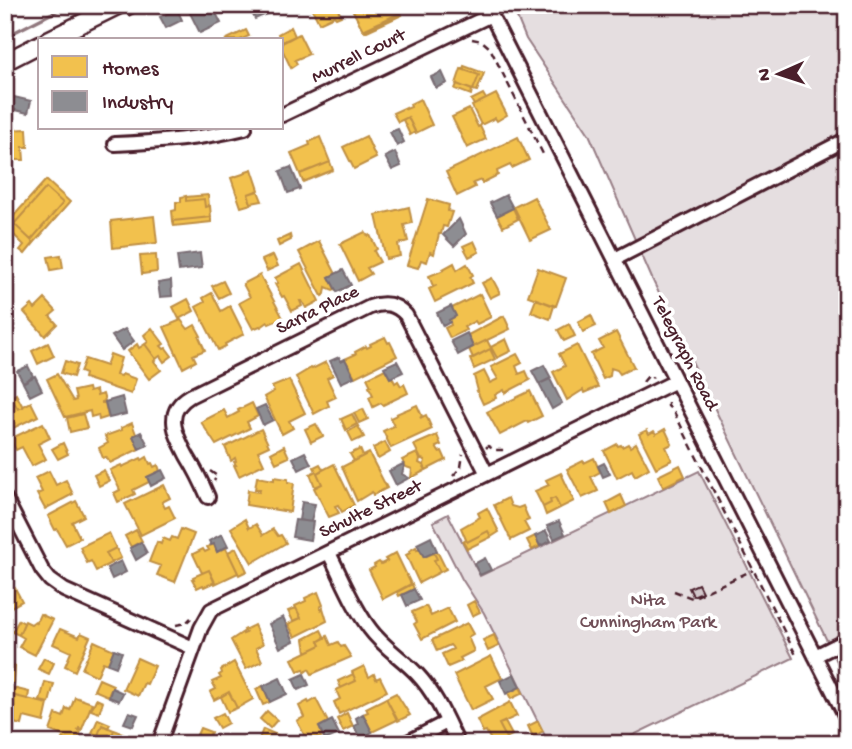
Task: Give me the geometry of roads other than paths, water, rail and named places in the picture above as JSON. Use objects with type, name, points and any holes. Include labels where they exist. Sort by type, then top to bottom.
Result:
[{"type":"main road","points":[[52,38],[119,5]]},
{"type":"main road","points":[[5,62],[38,45]]},
{"type":"street","name":"Murrell Court","points":[[284,114],[489,10]]},
{"type":"street","name":"Telegraph Road","points":[[489,10],[847,719]]},
{"type":"street","points":[[115,144],[161,142],[237,130]]},
{"type":"street","points":[[615,259],[847,138]]},
{"type":"street","name":"Sarra Place","points":[[208,496],[176,435],[172,410],[190,396],[356,313],[393,301],[409,320],[487,474]]},
{"type":"street","name":"Schulte Street","points":[[159,744],[193,648],[211,610],[676,381]]},
{"type":"street","points":[[5,498],[42,570],[50,580],[64,590],[193,648]]},
{"type":"street","points":[[329,553],[370,630],[418,675],[435,698],[458,744]]},
{"type":"street","points":[[815,656],[847,640]]},
{"type":"street","points":[[404,744],[447,722]]},
{"type":"waterway","points":[[5,37],[68,5]]},
{"type":"railway","points":[[5,11],[17,5]]},
{"type":"park label","name":"Nita Cunningham Park","points":[[648,612]]}]
